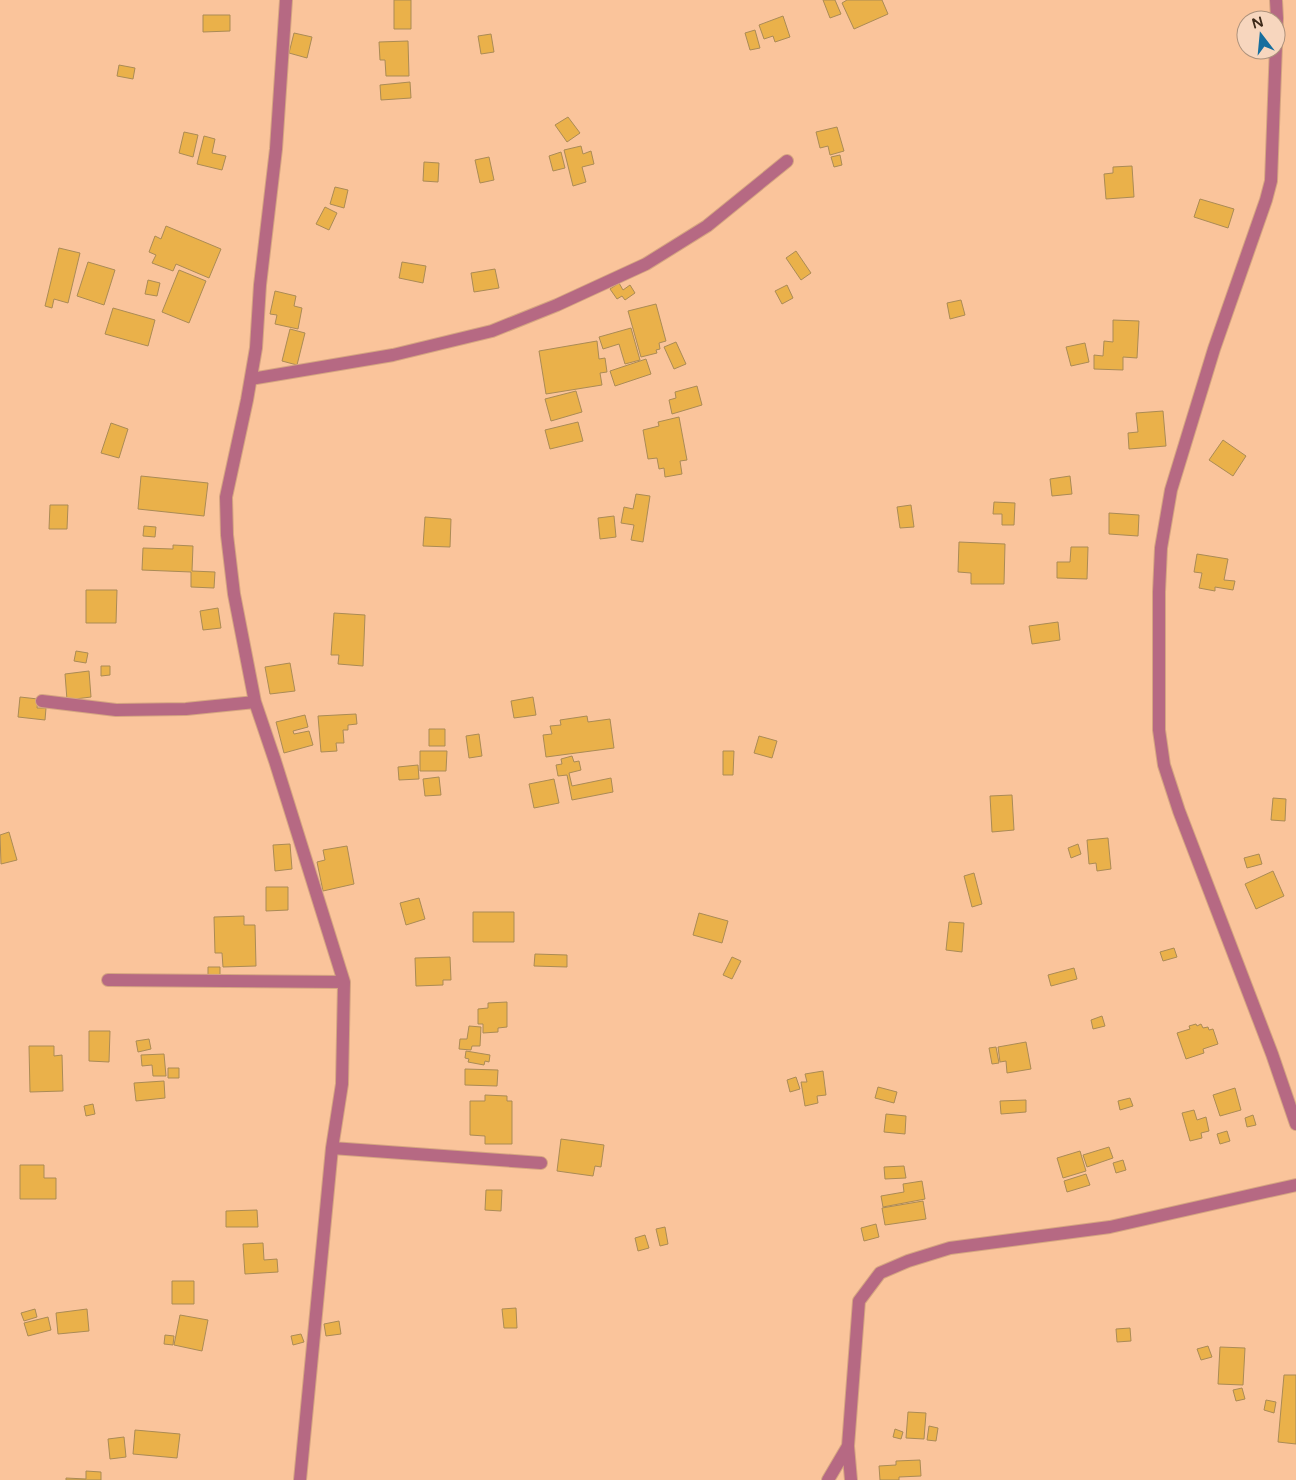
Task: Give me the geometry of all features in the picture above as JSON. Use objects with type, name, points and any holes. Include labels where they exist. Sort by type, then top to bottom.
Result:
[{"type":"street","points":[[286,0],[276,149],[260,285],[256,348],[226,497],[227,535],[234,594],[255,702],[344,982],[342,1084],[332,1148],[300,1480]]},
{"type":"street","points":[[1276,0],[1271,181],[1214,349],[1171,490],[1161,548],[1159,592],[1159,730],[1164,765],[1179,810],[1272,1054],[1296,1124]]},
{"type":"street","points":[[251,379],[402,353],[492,331],[557,306],[646,264],[699,231],[787,161]]},
{"type":"street","points":[[42,701],[116,710],[186,709],[255,702]]},
{"type":"street","points":[[108,980],[344,982]]},
{"type":"street","points":[[332,1148],[540,1163]]},
{"type":"street","points":[[851,1480],[848,1446],[858,1301],[880,1273],[908,1261],[950,1248],[1110,1227],[1296,1185]]},
{"type":"street","points":[[828,1480],[848,1446]]},
{"type":"building","points":[[394,0],[411,0],[411,29],[394,29]]},
{"type":"building","points":[[823,0],[835,0],[841,14],[830,18]]},
{"type":"building","points":[[847,0],[882,0],[888,14],[854,29],[842,3]]},
{"type":"building","points":[[203,15],[230,15],[230,31],[203,32]]},
{"type":"building","points":[[783,16],[790,37],[775,42],[773,36],[764,39],[759,25]]},
{"type":"building","points":[[755,30],[760,48],[750,50],[745,33]]},
{"type":"building","points":[[294,33],[312,37],[307,58],[289,53]]},
{"type":"building","points":[[491,34],[494,52],[481,54],[478,36]]},
{"type":"building","points":[[408,41],[409,76],[386,76],[385,60],[380,60],[379,42]]},
{"type":"building","points":[[119,65],[135,68],[133,79],[117,76]]},
{"type":"building","points":[[410,82],[411,98],[381,100],[380,85]]},
{"type":"building","points":[[568,117],[580,133],[567,142],[555,125]]},
{"type":"building","points":[[837,127],[844,151],[830,155],[828,146],[820,148],[816,132]]},
{"type":"building","points":[[184,132],[198,135],[193,157],[179,153]]},
{"type":"building","points":[[204,136],[215,139],[212,153],[226,156],[222,170],[197,164]]},
{"type":"building","points":[[581,146],[583,154],[591,151],[594,164],[582,167],[586,182],[573,186],[564,150]]},
{"type":"building","points":[[561,152],[565,168],[553,171],[549,156]]},
{"type":"building","points":[[840,155],[842,165],[834,167],[831,157]]},
{"type":"building","points":[[489,157],[494,180],[480,183],[475,160]]},
{"type":"building","points":[[424,162],[439,163],[438,182],[423,181]]},
{"type":"building","points":[[1132,166],[1134,197],[1106,199],[1104,174],[1113,173],[1113,167]]},
{"type":"building","points":[[335,187],[348,190],[344,208],[330,204]]},
{"type":"building","points":[[1200,199],[1234,209],[1228,228],[1194,217]]},
{"type":"building","points":[[325,207],[337,213],[329,230],[316,224]]},
{"type":"building","points":[[166,226],[221,249],[209,278],[176,264],[173,271],[152,263],[156,255],[149,252],[155,236],[161,239]]},
{"type":"building","points":[[59,248],[80,253],[68,303],[54,299],[52,308],[45,306]]},
{"type":"building","points":[[796,251],[811,273],[801,280],[786,258]]},
{"type":"building","points":[[88,262],[115,270],[104,305],[77,296]]},
{"type":"building","points":[[402,262],[426,266],[423,283],[399,278]]},
{"type":"building","points":[[495,269],[499,288],[474,292],[471,273]]},
{"type":"building","points":[[179,270],[206,281],[189,323],[162,312]]},
{"type":"building","points":[[148,280],[160,283],[157,296],[145,294]]},
{"type":"building","points":[[619,283],[623,290],[630,285],[635,293],[625,300],[622,296],[617,299],[610,289]]},
{"type":"building","points":[[787,285],[793,298],[782,304],[775,291]]},
{"type":"building","points":[[275,291],[296,296],[294,306],[302,308],[298,329],[275,324],[277,315],[270,314]]},
{"type":"building","points":[[961,300],[965,315],[950,319],[947,303]]},
{"type":"building","points":[[656,304],[666,341],[659,343],[660,349],[656,350],[657,353],[641,357],[628,311]]},
{"type":"building","points":[[113,308],[155,320],[148,346],[105,334]]},
{"type":"building","points":[[1113,320],[1139,321],[1137,358],[1123,357],[1123,370],[1094,369],[1094,355],[1103,356],[1104,341],[1113,342]]},
{"type":"building","points":[[631,328],[640,360],[625,364],[619,344],[603,349],[599,337]]},
{"type":"building","points":[[290,329],[305,333],[297,365],[282,361]]},
{"type":"building","points":[[597,341],[599,359],[605,358],[607,372],[600,373],[602,385],[546,394],[539,351]]},
{"type":"building","points":[[676,342],[686,364],[674,369],[664,347]]},
{"type":"building","points":[[1085,343],[1089,362],[1071,366],[1066,347]]},
{"type":"building","points":[[646,359],[651,374],[615,386],[610,371]]},
{"type":"building","points":[[697,386],[702,405],[672,414],[669,400],[676,398],[675,392]]},
{"type":"building","points":[[576,391],[582,412],[551,421],[545,399]]},
{"type":"building","points":[[1163,411],[1166,446],[1129,449],[1128,433],[1138,432],[1136,413]]},
{"type":"building","points":[[679,417],[687,460],[680,461],[682,474],[665,477],[664,468],[659,469],[657,458],[648,459],[643,430],[659,426],[658,422]]},
{"type":"building","points":[[578,422],[583,441],[550,449],[545,430]]},
{"type":"building","points":[[111,423],[128,429],[119,458],[101,453]]},
{"type":"building","points":[[1223,440],[1246,456],[1233,476],[1209,460]]},
{"type":"building","points":[[141,476],[208,483],[204,516],[138,509]]},
{"type":"building","points":[[1070,476],[1072,494],[1052,496],[1050,479]]},
{"type":"building","points":[[636,494],[650,496],[643,542],[631,540],[634,525],[621,523],[624,507],[633,509]]},
{"type":"building","points":[[994,502],[1015,503],[1014,525],[1002,525],[1002,514],[993,514]]},
{"type":"building","points":[[50,505],[68,505],[67,529],[49,529]]},
{"type":"building","points":[[911,505],[914,527],[900,528],[897,507]]},
{"type":"building","points":[[1109,513],[1139,515],[1138,536],[1109,534]]},
{"type":"building","points":[[614,516],[616,537],[600,539],[598,518]]},
{"type":"building","points":[[425,517],[451,519],[450,547],[423,546]]},
{"type":"building","points":[[144,526],[156,527],[155,537],[143,536]]},
{"type":"building","points":[[959,542],[1005,544],[1004,584],[971,584],[971,573],[958,572]]},
{"type":"building","points":[[173,545],[193,546],[192,571],[215,572],[214,588],[191,587],[191,572],[142,570],[143,548],[173,549]]},
{"type":"building","points":[[1071,547],[1088,547],[1087,579],[1057,578],[1057,562],[1070,562]]},
{"type":"building","points":[[1197,554],[1228,559],[1224,580],[1235,581],[1233,590],[1215,587],[1215,591],[1199,588],[1202,573],[1194,572]]},
{"type":"building","points":[[86,590],[117,590],[116,623],[86,623]]},
{"type":"building","points":[[218,608],[221,628],[203,630],[200,611]]},
{"type":"building","points":[[334,613],[365,615],[363,666],[338,664],[339,655],[331,655]]},
{"type":"building","points":[[1058,622],[1060,640],[1032,644],[1029,626]]},
{"type":"building","points":[[76,651],[88,653],[86,663],[74,661]]},
{"type":"building","points":[[290,663],[295,691],[270,694],[265,667]]},
{"type":"building","points":[[101,666],[110,666],[110,675],[101,676]]},
{"type":"building","points":[[89,671],[91,697],[67,700],[65,674]]},
{"type":"building","points":[[20,697],[38,699],[37,708],[46,708],[45,720],[18,717]]},
{"type":"building","points":[[533,697],[536,715],[514,718],[511,701]]},
{"type":"building","points":[[356,714],[357,724],[348,725],[348,730],[343,730],[344,743],[336,743],[337,751],[321,752],[318,716]]},
{"type":"building","points":[[305,715],[308,727],[293,731],[294,734],[309,731],[313,745],[284,753],[276,722]]},
{"type":"building","points":[[587,716],[588,722],[610,719],[614,748],[546,757],[543,735],[552,734],[550,726],[561,725],[560,720]]},
{"type":"building","points":[[429,729],[445,729],[445,746],[429,746]]},
{"type":"building","points":[[479,734],[482,756],[469,758],[466,736]]},
{"type":"building","points":[[759,736],[777,741],[772,758],[754,753]]},
{"type":"building","points":[[420,751],[447,751],[446,771],[420,771]]},
{"type":"building","points":[[723,751],[734,751],[733,775],[723,775]]},
{"type":"building","points":[[572,756],[574,762],[579,761],[581,770],[569,773],[572,786],[611,778],[613,792],[572,800],[567,775],[558,776],[556,765],[562,764],[561,759]]},
{"type":"building","points":[[418,765],[419,779],[399,780],[398,767]]},
{"type":"building","points":[[439,777],[441,795],[425,796],[423,779]]},
{"type":"building","points":[[554,779],[559,803],[534,808],[529,784]]},
{"type":"building","points":[[1012,795],[1014,830],[992,832],[990,796]]},
{"type":"building","points":[[1273,798],[1286,799],[1285,821],[1271,820]]},
{"type":"building","points":[[9,832],[17,860],[1,864],[0,835]]},
{"type":"building","points":[[1108,838],[1111,869],[1097,871],[1096,863],[1089,864],[1087,840]]},
{"type":"building","points":[[290,844],[292,869],[275,871],[273,845]]},
{"type":"building","points":[[1078,844],[1081,854],[1071,858],[1068,848]]},
{"type":"building","points":[[347,846],[354,884],[323,891],[317,862],[325,860],[323,850]]},
{"type":"building","points":[[1259,854],[1262,864],[1247,868],[1244,858]]},
{"type":"building","points":[[1273,871],[1284,896],[1256,909],[1245,884]]},
{"type":"building","points":[[974,873],[982,904],[972,907],[964,876]]},
{"type":"building","points":[[266,887],[288,887],[288,910],[266,911]]},
{"type":"building","points":[[419,898],[425,919],[406,925],[400,903]]},
{"type":"building","points":[[473,912],[514,912],[514,942],[473,942]]},
{"type":"building","points":[[699,913],[728,921],[722,943],[693,935]]},
{"type":"building","points":[[244,916],[244,925],[255,925],[256,966],[223,967],[222,953],[215,953],[214,917]]},
{"type":"building","points":[[949,922],[964,923],[962,952],[946,950]]},
{"type":"building","points":[[1174,948],[1177,957],[1163,961],[1160,952]]},
{"type":"building","points":[[535,954],[567,955],[567,967],[534,966]]},
{"type":"building","points":[[450,957],[451,980],[443,980],[443,985],[416,986],[415,958]]},
{"type":"building","points":[[732,957],[741,961],[732,979],[723,975]]},
{"type":"building","points":[[208,967],[220,967],[220,978],[208,978]]},
{"type":"building","points":[[1074,968],[1077,979],[1051,986],[1048,975]]},
{"type":"building","points":[[507,1002],[507,1027],[498,1028],[498,1032],[483,1033],[483,1024],[478,1024],[478,1009],[488,1008],[488,1003]]},
{"type":"building","points":[[1102,1016],[1105,1026],[1093,1029],[1091,1020]]},
{"type":"building","points":[[1196,1024],[1197,1026],[1201,1024],[1203,1028],[1208,1027],[1209,1030],[1213,1029],[1218,1044],[1203,1049],[1204,1053],[1186,1059],[1177,1033],[1190,1029],[1189,1026]]},
{"type":"building","points":[[469,1026],[481,1027],[480,1046],[472,1046],[471,1050],[459,1049],[460,1039],[467,1039]]},
{"type":"building","points":[[89,1031],[110,1031],[109,1062],[89,1061]]},
{"type":"building","points":[[149,1039],[151,1049],[138,1052],[136,1041]]},
{"type":"building","points":[[1026,1042],[1031,1069],[1007,1073],[1006,1061],[1000,1062],[998,1047]]},
{"type":"building","points":[[29,1046],[54,1046],[54,1056],[62,1055],[63,1091],[30,1092]]},
{"type":"building","points":[[996,1047],[999,1063],[992,1064],[989,1048]]},
{"type":"building","points":[[466,1051],[490,1055],[489,1062],[485,1061],[484,1065],[468,1062],[469,1059],[465,1058]]},
{"type":"building","points":[[164,1054],[166,1076],[153,1076],[152,1065],[142,1066],[141,1055]]},
{"type":"building","points":[[168,1068],[179,1068],[179,1078],[168,1078]]},
{"type":"building","points":[[465,1069],[498,1070],[497,1086],[465,1085]]},
{"type":"building","points":[[823,1071],[826,1095],[817,1096],[818,1103],[805,1106],[801,1082],[807,1082],[805,1074]]},
{"type":"building","points":[[796,1077],[800,1089],[790,1092],[787,1080]]},
{"type":"building","points":[[164,1081],[165,1098],[136,1101],[134,1083]]},
{"type":"building","points":[[878,1087],[897,1092],[894,1103],[875,1098]]},
{"type":"building","points":[[1235,1088],[1241,1110],[1220,1116],[1213,1095]]},
{"type":"building","points":[[485,1095],[507,1096],[507,1101],[512,1101],[512,1144],[485,1144],[485,1136],[470,1135],[470,1101],[485,1101]]},
{"type":"building","points":[[1130,1098],[1133,1106],[1120,1110],[1118,1101]]},
{"type":"building","points":[[1026,1100],[1026,1112],[1001,1114],[1000,1101]]},
{"type":"building","points":[[93,1104],[95,1114],[86,1116],[84,1106]]},
{"type":"building","points":[[1194,1110],[1197,1120],[1206,1117],[1209,1131],[1201,1133],[1202,1138],[1190,1141],[1182,1113]]},
{"type":"building","points":[[886,1114],[906,1116],[905,1134],[884,1132]]},
{"type":"building","points":[[1253,1115],[1256,1125],[1247,1127],[1245,1118]]},
{"type":"building","points":[[1227,1131],[1230,1141],[1220,1144],[1217,1134]]},
{"type":"building","points":[[561,1139],[604,1145],[601,1167],[595,1166],[593,1176],[557,1171]]},
{"type":"building","points":[[1109,1147],[1113,1158],[1087,1167],[1083,1155]]},
{"type":"building","points":[[1080,1151],[1086,1171],[1063,1178],[1057,1158]]},
{"type":"building","points":[[1123,1160],[1126,1170],[1116,1173],[1113,1163]]},
{"type":"building","points":[[20,1165],[44,1165],[44,1178],[56,1178],[56,1199],[20,1199]]},
{"type":"building","points":[[904,1166],[906,1178],[885,1179],[884,1167]]},
{"type":"building","points":[[1086,1174],[1090,1185],[1067,1192],[1064,1181]]},
{"type":"building","points":[[922,1181],[925,1199],[883,1207],[881,1196],[904,1192],[903,1184]]},
{"type":"building","points":[[486,1190],[502,1190],[501,1211],[485,1210]]},
{"type":"building","points":[[923,1201],[926,1219],[885,1225],[882,1208]]},
{"type":"building","points":[[257,1210],[258,1227],[226,1227],[226,1211]]},
{"type":"building","points":[[876,1224],[879,1237],[864,1241],[861,1228]]},
{"type":"building","points":[[665,1227],[668,1244],[660,1246],[656,1229]]},
{"type":"building","points":[[645,1235],[649,1248],[638,1251],[635,1238]]},
{"type":"building","points":[[263,1243],[264,1260],[277,1259],[278,1272],[245,1274],[243,1244]]},
{"type":"building","points":[[172,1281],[194,1281],[194,1304],[172,1304]]},
{"type":"building","points":[[516,1308],[517,1328],[504,1328],[502,1309]]},
{"type":"building","points":[[35,1309],[37,1317],[24,1321],[21,1313]]},
{"type":"building","points":[[87,1309],[89,1331],[58,1334],[56,1313]]},
{"type":"building","points":[[180,1315],[208,1320],[202,1351],[174,1345]]},
{"type":"building","points":[[48,1317],[51,1330],[28,1336],[24,1323]]},
{"type":"building","points":[[339,1321],[341,1334],[326,1336],[324,1324]]},
{"type":"building","points":[[1130,1328],[1131,1341],[1117,1342],[1116,1329]]},
{"type":"building","points":[[301,1334],[304,1342],[293,1345],[291,1336]]},
{"type":"building","points":[[165,1335],[174,1336],[173,1345],[164,1344]]},
{"type":"building","points":[[1208,1346],[1212,1357],[1201,1360],[1197,1349]]},
{"type":"building","points":[[1220,1347],[1245,1348],[1243,1385],[1218,1384]]},
{"type":"building","points":[[1284,1375],[1296,1375],[1296,1444],[1278,1442]]},
{"type":"building","points":[[1242,1388],[1245,1399],[1236,1401],[1233,1390]]},
{"type":"building","points":[[1266,1400],[1276,1402],[1274,1413],[1264,1410]]},
{"type":"building","points":[[908,1412],[926,1413],[924,1439],[906,1438]]},
{"type":"building","points":[[929,1426],[938,1428],[936,1441],[927,1440]]},
{"type":"building","points":[[895,1429],[903,1432],[901,1439],[893,1437]]},
{"type":"building","points":[[135,1430],[180,1434],[177,1458],[133,1454]]},
{"type":"building","points":[[124,1437],[126,1457],[110,1459],[108,1439]]},
{"type":"building","points":[[920,1460],[921,1476],[899,1477],[899,1480],[880,1480],[879,1466],[896,1465],[896,1461]]},
{"type":"building","points":[[86,1471],[101,1472],[101,1480],[66,1480],[66,1478],[86,1479]]}]
